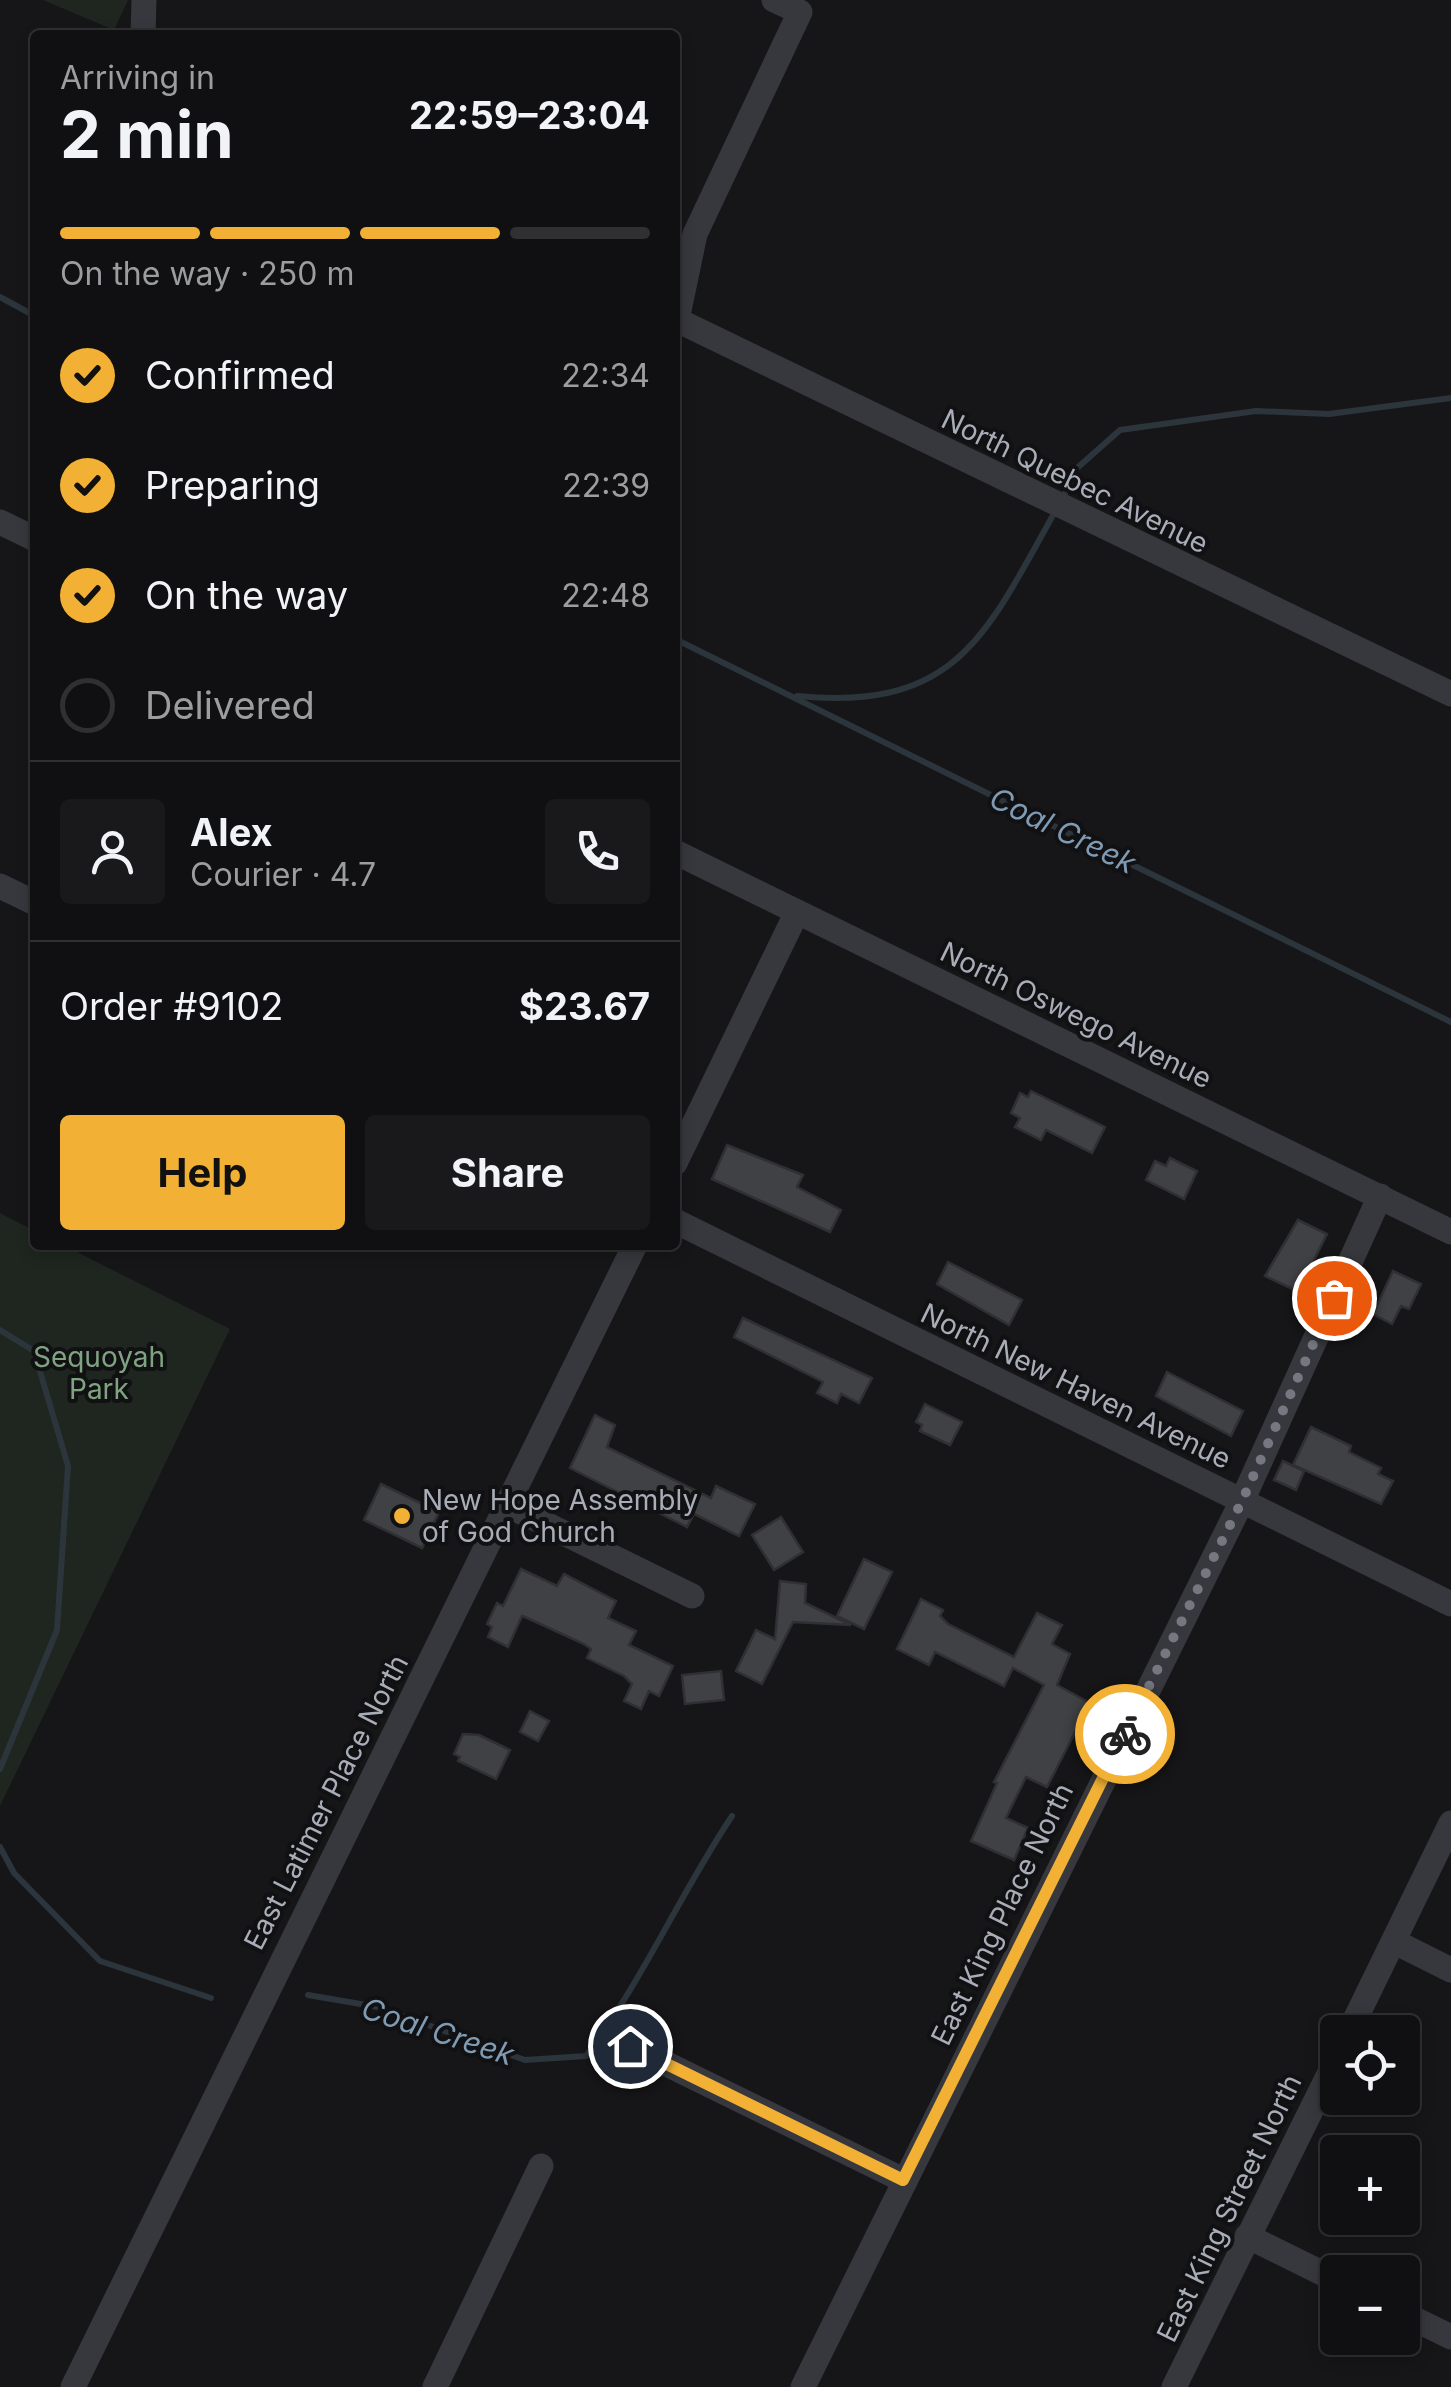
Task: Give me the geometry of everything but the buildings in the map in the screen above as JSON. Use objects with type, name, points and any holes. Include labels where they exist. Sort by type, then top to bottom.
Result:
[{"type":"street","points":[[142,30],[144,0]]},
{"type":"street","points":[[680,301],[695,234],[800,12],[774,0]]},
{"type":"street","name":"North Quebec Avenue","points":[[680,321],[996,478],[1451,694]]},
{"type":"street","points":[[0,522],[30,537]]},
{"type":"street","name":"North Oswego Avenue","points":[[680,854],[1451,1232]]},
{"type":"street","points":[[0,886],[30,901]]},
{"type":"street","points":[[680,1154],[797,912]]},
{"type":"street","name":"East King Place North","points":[[803,2387],[1242,1501],[1380,1196]]},
{"type":"street","name":"North New Haven Avenue","points":[[680,1223],[1451,1604]]},
{"type":"street","name":"East Latimer Place North","points":[[73,2387],[633,1250]]},
{"type":"street","points":[[508,1506],[692,1596]]},
{"type":"street","points":[[1358,2015],[1451,1823]]},
{"type":"street","points":[[1395,1942],[1451,1970]]},
{"type":"street","points":[[630,2046],[903,2180]]},
{"type":"street","name":"East King Street North","points":[[1174,2387],[1320,2092]]},
{"type":"street","points":[[435,2387],[541,2166]]},
{"type":"street","points":[[1247,2236],[1320,2272]]},
{"type":"street","points":[[1420,2322],[1451,2337]]},
{"type":"green space","points":[[43,0],[128,0],[114,30]]},
{"type":"green space","name":"Sequoyah Park","points":[[0,1213],[30,1228],[30,1250],[73,1250],[230,1329],[0,1806]]},
{"type":"waterway","name":"Coal Creek","points":[[0,297],[30,313]]},
{"type":"waterway","points":[[1063,498],[1076,469],[1120,430],[1256,411],[1329,414],[1451,398]]},
{"type":"waterway","points":[[797,696],[852,698],[896,691],[932,677],[961,655],[986,627],[1057,508]]},
{"type":"waterway","name":"Coal Creek","points":[[680,641],[1451,1022]]},
{"type":"waterway","name":"Coal Creek","points":[[0,1330],[34,1351],[68,1466],[57,1630],[0,1769]]},
{"type":"waterway","name":"Coal Creek","points":[[308,1995],[378,2007],[525,2060],[586,2056],[626,1997],[732,1816]]},
{"type":"waterway","name":"Coal Creek","points":[[0,1847],[14,1873],[100,1961],[211,1998]]},
{"type":"way so far","points":[[1125,1734],[1242,1501],[1334,1298]]},
{"type":"place","name":"New Hope Assembly of God Church","points":[[402,1516]]},
{"type":"route","points":[[630,2046],[903,2180],[1125,1734]]}]
